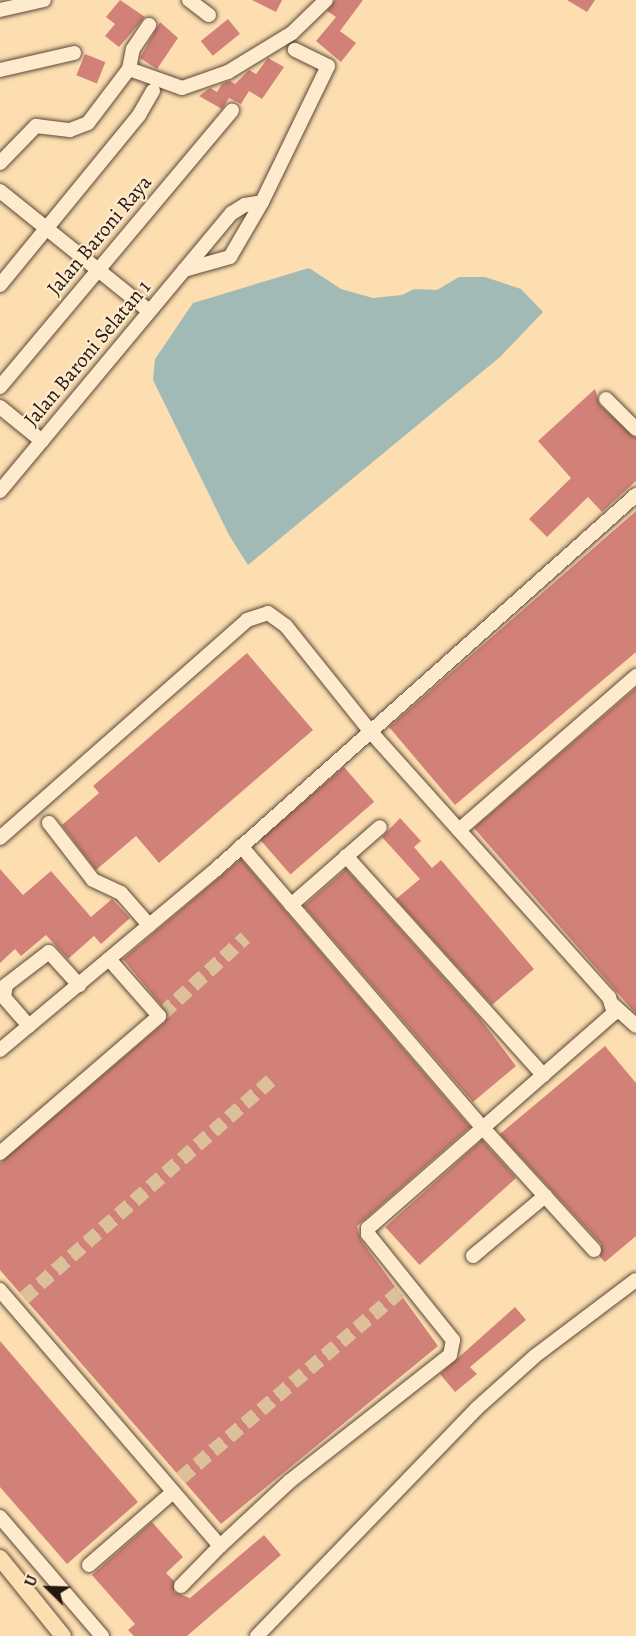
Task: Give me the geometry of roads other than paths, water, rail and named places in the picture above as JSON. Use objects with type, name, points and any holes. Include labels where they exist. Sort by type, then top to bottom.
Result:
[{"type":"main road","points":[[0,1558],[60,1635]]},
{"type":"street","points":[[0,10],[44,0]]},
{"type":"street","points":[[189,0],[208,15]]},
{"type":"street","points":[[129,69],[182,88],[228,72],[292,33],[326,0]]},
{"type":"street","points":[[0,163],[36,126],[70,130],[88,123],[129,69],[133,49],[149,25]]},
{"type":"street","points":[[183,270],[230,257],[262,202],[328,66],[295,50]]},
{"type":"street","points":[[0,70],[74,53]]},
{"type":"street","points":[[0,285],[139,115],[153,90]]},
{"type":"street","name":"Jalan Baroni Raya","points":[[0,387],[232,111]]},
{"type":"street","points":[[0,191],[149,311]]},
{"type":"street","name":"Jalan Baroni Selatan 1","points":[[0,491],[232,213],[245,205],[262,202]]},
{"type":"street","points":[[606,399],[636,429]]},
{"type":"street","points":[[0,407],[42,441]]},
{"type":"street","points":[[0,1050],[241,846],[636,495]]},
{"type":"street","points":[[0,838],[247,620],[268,613],[286,626],[370,731],[614,1005],[636,1026]]},
{"type":"street","points":[[459,830],[636,676]]},
{"type":"street","points":[[49,824],[93,880],[121,893],[149,925]]},
{"type":"street","points":[[291,905],[380,826]]},
{"type":"street","points":[[241,846],[483,1128],[594,1250]]},
{"type":"street","points":[[346,856],[543,1075]]},
{"type":"street","points":[[29,1026],[4,997],[6,985],[49,952],[79,985]]},
{"type":"street","points":[[0,1153],[160,1015],[109,959]]},
{"type":"street","points":[[181,1586],[290,1481],[450,1355],[453,1340],[405,1287],[368,1234],[368,1228],[615,1014],[614,1005]]},
{"type":"street","points":[[473,1256],[545,1196]]},
{"type":"street","points":[[257,1636],[476,1409],[535,1356],[636,1280]]},
{"type":"street","points":[[0,1290],[20,1302],[171,1490],[220,1546]]},
{"type":"street","points":[[89,1565],[171,1490],[181,1478]]},
{"type":"street","points":[[0,1517],[102,1636]]},
{"type":"water","points":[[309,268],[341,289],[373,298],[402,295],[414,289],[437,290],[459,277],[485,277],[521,289],[543,312],[500,357],[248,565],[229,535],[153,380],[155,359],[193,303]]},
{"type":"tunnel","points":[[162,1014],[245,938]]},
{"type":"tunnel","points":[[24,1298],[271,1080]]},
{"type":"tunnel","points":[[181,1478],[401,1291]]}]
